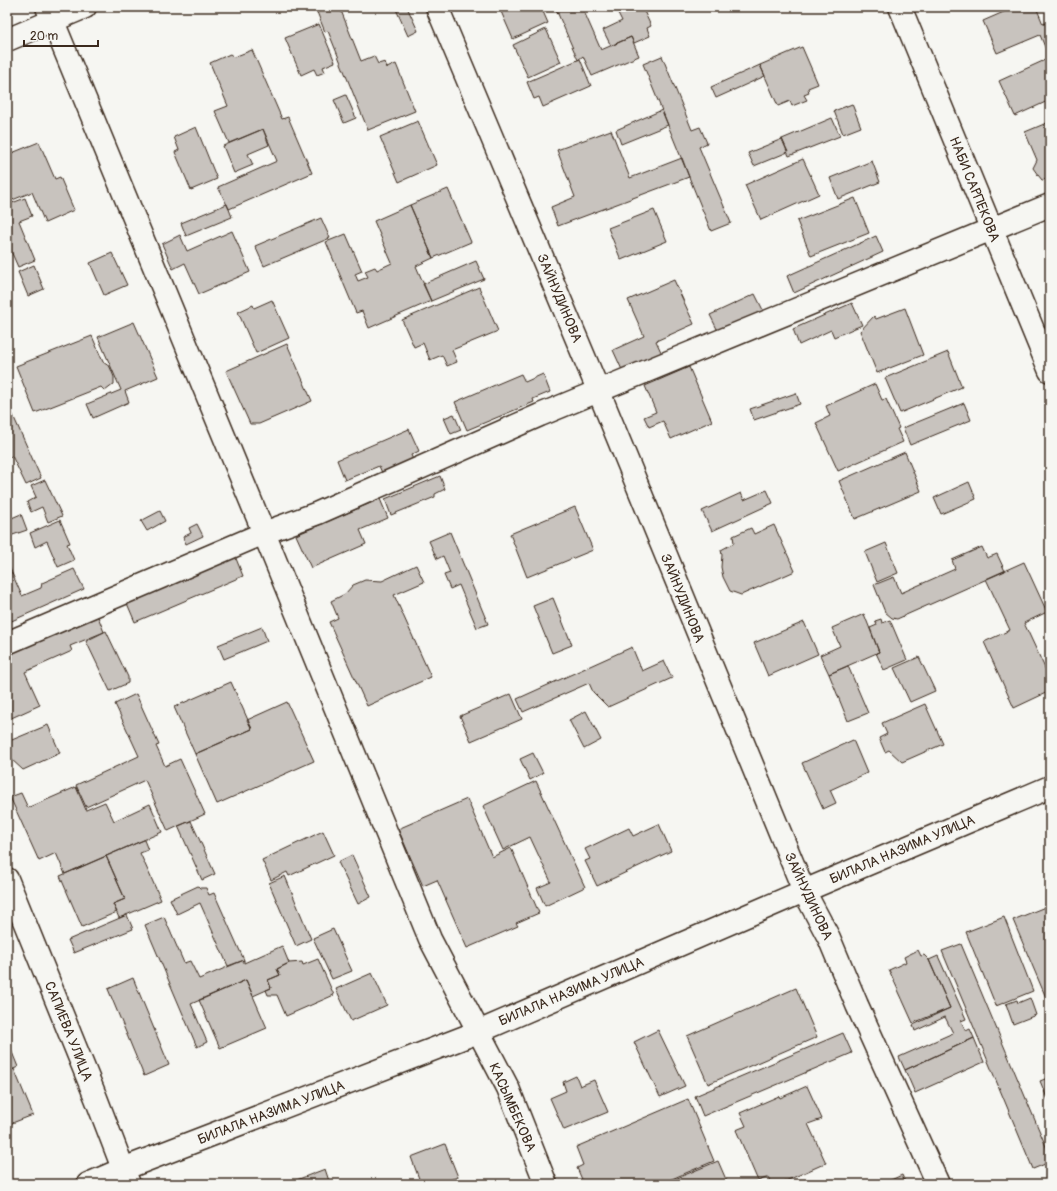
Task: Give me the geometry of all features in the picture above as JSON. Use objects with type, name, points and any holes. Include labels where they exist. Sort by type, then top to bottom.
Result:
[{"type":"street","points":[[7,40],[50,14],[85,7]]},
{"type":"street","name":"ЗАЙНУДИНОВА","points":[[437,7],[599,392],[804,891],[829,938],[860,1013],[938,1184]]},
{"type":"street","name":"НАБИ САРПЕКОВА","points":[[900,7],[1050,371]]},
{"type":"street","name":"КАСЫМБЕКОВА","points":[[50,14],[430,939],[508,1088],[546,1184]]},
{"type":"street","points":[[7,643],[264,533],[318,513],[540,415],[1050,206]]},
{"type":"street","name":"БИЛАЛА НАЗИМА УЛИЦА","points":[[88,1184],[126,1176],[478,1032],[804,891],[1050,787]]},
{"type":"street","name":"САПИЕВА УЛИЦА","points":[[7,879],[126,1176]]},
{"type":"building","points":[[315,7],[343,7],[340,8],[361,61],[374,56],[378,64],[385,62],[387,68],[396,64],[415,111],[368,130],[328,31],[325,32]]},
{"type":"building","points":[[395,7],[407,7],[418,31],[408,36]]},
{"type":"building","points":[[499,7],[541,7],[548,23],[513,39]]},
{"type":"building","points":[[555,7],[582,7],[601,50],[631,37],[639,56],[592,76],[583,56],[578,60]]},
{"type":"building","points":[[615,7],[642,7],[651,26],[647,28],[650,36],[634,43],[631,37],[611,46],[603,30],[622,21]]},
{"type":"building","points":[[1015,7],[1036,7],[1043,24],[1050,21],[1050,59],[1040,35],[997,53],[983,21]]},
{"type":"building","points":[[319,24],[335,62],[323,67],[325,72],[317,75],[314,69],[301,75],[285,38]]},
{"type":"building","points":[[546,29],[561,62],[528,77],[513,45]]},
{"type":"building","points":[[802,47],[818,84],[808,88],[809,93],[804,95],[807,100],[792,106],[790,101],[778,106],[760,65]]},
{"type":"building","points":[[252,50],[282,119],[288,117],[312,173],[229,209],[218,187],[277,161],[263,129],[229,143],[215,111],[228,106],[210,63],[230,54],[234,57]]},
{"type":"building","points":[[662,56],[692,130],[700,127],[707,143],[699,147],[731,223],[711,231],[643,64]]},
{"type":"building","points":[[580,59],[591,86],[543,107],[539,97],[534,99],[527,82]]},
{"type":"building","points":[[1045,60],[1050,71],[1050,100],[1015,116],[999,81]]},
{"type":"building","points":[[760,65],[765,76],[716,98],[711,87]]},
{"type":"building","points":[[346,95],[356,118],[344,123],[334,100]]},
{"type":"building","points":[[852,104],[861,127],[843,134],[834,111]]},
{"type":"building","points":[[662,110],[668,125],[621,144],[616,130]]},
{"type":"building","points":[[832,118],[840,136],[789,156],[782,139]]},
{"type":"building","points":[[418,121],[437,165],[399,182],[380,137]]},
{"type":"building","points":[[1049,122],[1050,179],[1042,180],[1033,168],[1037,160],[1025,132]]},
{"type":"building","points":[[196,127],[217,179],[191,190],[175,152],[179,150],[174,137]]},
{"type":"building","points":[[263,129],[269,145],[248,154],[253,165],[234,173],[223,146]]},
{"type":"building","points":[[611,130],[630,178],[682,158],[689,177],[558,226],[551,207],[575,197],[557,150]]},
{"type":"building","points":[[782,139],[788,152],[754,166],[748,153]]},
{"type":"building","points":[[39,142],[55,179],[60,177],[74,210],[45,223],[32,192],[10,201],[7,193],[7,155]]},
{"type":"building","points":[[803,159],[819,194],[761,220],[745,185]]},
{"type":"building","points":[[872,161],[880,182],[838,199],[830,178]]},
{"type":"building","points":[[448,189],[471,242],[433,258],[410,205]]},
{"type":"building","points":[[25,198],[32,216],[19,221],[35,260],[18,267],[7,242],[7,205]]},
{"type":"building","points":[[855,198],[869,233],[811,256],[797,221]]},
{"type":"building","points":[[227,204],[232,217],[186,236],[181,223]]},
{"type":"building","points":[[410,205],[433,258],[416,266],[431,301],[369,328],[362,311],[356,313],[326,242],[346,234],[362,271],[355,274],[358,281],[368,277],[365,271],[375,267],[377,270],[392,263],[374,221]]},
{"type":"building","points":[[654,210],[667,241],[621,260],[608,228]]},
{"type":"building","points":[[321,218],[330,238],[264,266],[255,246]]},
{"type":"building","points":[[232,231],[250,272],[199,294],[185,263],[173,269],[162,244],[180,235],[187,251]]},
{"type":"building","points":[[876,236],[883,252],[794,293],[787,276]]},
{"type":"building","points":[[112,253],[127,285],[104,295],[90,263]]},
{"type":"building","points":[[476,261],[484,279],[431,301],[423,284]]},
{"type":"building","points":[[34,265],[44,289],[28,296],[18,272]]},
{"type":"building","points":[[674,280],[694,324],[656,341],[662,354],[623,372],[613,350],[644,336],[628,300]]},
{"type":"building","points":[[479,287],[498,331],[452,350],[457,362],[447,366],[442,355],[430,360],[423,343],[414,347],[402,320]]},
{"type":"building","points":[[755,294],[765,314],[720,335],[710,315]]},
{"type":"building","points":[[272,300],[289,338],[256,353],[238,312],[253,305],[254,308]]},
{"type":"building","points":[[852,303],[862,325],[834,337],[831,330],[799,345],[793,329]]},
{"type":"building","points":[[905,308],[923,355],[877,373],[860,331],[874,316],[876,319]]},
{"type":"building","points":[[134,322],[158,377],[125,391],[129,402],[93,418],[87,404],[121,390],[98,337]]},
{"type":"building","points":[[92,336],[103,362],[110,367],[114,377],[114,384],[105,391],[101,387],[35,413],[16,366]]},
{"type":"building","points":[[287,344],[312,401],[259,424],[250,424],[226,371]]},
{"type":"building","points":[[948,352],[962,387],[900,413],[885,378]]},
{"type":"building","points":[[689,367],[712,421],[671,439],[663,421],[649,427],[644,417],[656,412],[645,386]]},
{"type":"building","points":[[521,374],[525,382],[543,374],[550,392],[533,399],[534,402],[467,430],[455,402]]},
{"type":"building","points":[[875,384],[882,400],[886,399],[899,428],[897,429],[903,442],[838,471],[816,423],[830,416],[826,406]]},
{"type":"building","points":[[796,393],[800,404],[754,420],[750,409]]},
{"type":"building","points":[[7,402],[41,478],[26,485],[12,456],[7,458]]},
{"type":"building","points":[[964,403],[971,420],[910,445],[903,428]]},
{"type":"building","points":[[454,414],[461,430],[451,434],[444,418]]},
{"type":"building","points":[[409,429],[419,451],[411,455],[414,462],[383,475],[379,466],[345,480],[337,460]]},
{"type":"building","points":[[905,452],[921,491],[855,519],[839,481]]},
{"type":"building","points":[[440,476],[445,489],[435,494],[435,497],[391,515],[385,499]]},
{"type":"building","points":[[45,480],[62,516],[48,522],[42,507],[31,512],[27,502],[36,497],[31,486]]},
{"type":"building","points":[[969,482],[976,499],[941,514],[934,498]]},
{"type":"building","points":[[767,490],[773,503],[712,531],[702,511],[741,493],[744,500]]},
{"type":"building","points":[[380,499],[388,518],[360,530],[366,544],[311,568],[296,535]]},
{"type":"building","points":[[575,507],[593,550],[527,577],[510,534]]},
{"type":"building","points":[[160,511],[165,521],[147,531],[141,521]]},
{"type":"building","points":[[21,514],[27,530],[7,537],[7,520]]},
{"type":"building","points":[[60,520],[70,543],[67,544],[74,560],[58,567],[47,541],[35,547],[30,533]]},
{"type":"building","points":[[197,524],[203,536],[186,544],[183,537],[191,533],[189,528]]},
{"type":"building","points":[[774,525],[795,571],[741,595],[730,591],[723,577],[721,567],[721,550],[734,543],[733,536],[751,528],[754,534]]},
{"type":"building","points":[[450,532],[488,624],[477,628],[459,585],[450,589],[444,575],[450,573],[443,556],[437,559],[429,541]]},
{"type":"building","points":[[886,543],[898,573],[877,582],[865,552]]},
{"type":"building","points":[[982,547],[987,558],[997,554],[1005,571],[897,619],[892,618],[885,612],[874,585],[894,577],[901,593],[955,569],[952,560]]},
{"type":"building","points":[[235,556],[243,576],[135,622],[126,601]]},
{"type":"building","points":[[7,562],[22,596],[41,588],[42,583],[74,569],[84,589],[7,623]]},
{"type":"building","points":[[1024,562],[1047,612],[1024,623],[1050,679],[1050,691],[1014,708],[984,642],[1010,630],[986,579]]},
{"type":"building","points":[[416,565],[424,582],[394,595],[431,677],[367,706],[329,622],[338,618],[331,601],[345,594],[353,585],[365,580],[382,581]]},
{"type":"building","points":[[553,598],[572,645],[552,653],[533,606]]},
{"type":"building","points":[[97,614],[104,632],[70,646],[72,651],[25,672],[40,705],[7,720],[7,654]]},
{"type":"building","points":[[864,614],[879,652],[829,674],[820,655],[840,646],[832,628]]},
{"type":"building","points":[[881,619],[882,623],[890,620],[907,660],[884,670],[876,653],[879,652],[870,628],[877,625],[875,621]]},
{"type":"building","points":[[804,622],[818,654],[768,676],[754,643]]},
{"type":"building","points":[[262,627],[267,641],[224,659],[218,645]]},
{"type":"building","points":[[106,631],[128,677],[128,683],[110,691],[86,641]]},
{"type":"building","points":[[632,647],[642,671],[664,661],[672,678],[608,707],[593,692],[589,683],[523,712],[517,699]]},
{"type":"building","points":[[919,657],[935,691],[910,702],[894,668]]},
{"type":"building","points":[[848,666],[868,713],[848,721],[829,674]]},
{"type":"building","points":[[231,682],[252,729],[195,754],[174,707]]},
{"type":"building","points":[[136,694],[159,745],[156,746],[165,766],[180,759],[205,814],[168,831],[145,780],[86,807],[76,785],[139,756],[115,704]]},
{"type":"building","points":[[511,694],[522,719],[471,741],[460,716]]},
{"type":"building","points":[[287,702],[314,761],[217,804],[195,754],[252,729],[247,720]]},
{"type":"building","points":[[925,704],[943,744],[902,762],[889,750],[885,752],[879,738],[887,734],[882,723]]},
{"type":"building","points":[[586,711],[601,740],[584,749],[569,720]]},
{"type":"building","points":[[48,725],[60,753],[23,770],[11,759],[7,749],[7,742]]},
{"type":"building","points":[[853,740],[867,773],[830,790],[836,803],[823,809],[802,763]]},
{"type":"building","points":[[533,753],[543,773],[530,780],[520,759]]},
{"type":"building","points":[[536,781],[585,887],[545,906],[537,888],[551,882],[530,837],[503,850],[483,806]]},
{"type":"building","points":[[76,787],[86,810],[105,802],[114,821],[150,804],[162,832],[65,874],[56,853],[39,861],[10,797],[21,793],[28,808]]},
{"type":"building","points":[[467,799],[492,857],[511,848],[539,913],[516,923],[518,926],[467,948],[437,880],[423,886],[398,829]]},
{"type":"building","points":[[191,821],[215,874],[202,880],[178,826]]},
{"type":"building","points":[[659,824],[671,851],[597,886],[585,861],[590,859],[585,849],[629,828],[633,836]]},
{"type":"building","points":[[323,831],[334,855],[289,876],[287,872],[271,880],[262,860]]},
{"type":"building","points":[[144,840],[148,850],[140,853],[161,900],[119,918],[113,904],[125,899],[106,856]]},
{"type":"building","points":[[352,855],[371,897],[358,904],[338,862]]},
{"type":"building","points":[[106,856],[125,899],[113,904],[117,912],[82,927],[60,876]]},
{"type":"building","points":[[285,876],[311,939],[296,946],[269,883]]},
{"type":"building","points":[[198,886],[200,888],[206,888],[209,895],[214,893],[244,960],[228,966],[200,903],[177,914],[170,899]]},
{"type":"building","points":[[1050,905],[1050,939],[1046,940],[1050,950],[1050,1007],[1013,920]]},
{"type":"building","points":[[127,915],[133,929],[74,953],[68,940]]},
{"type":"building","points":[[164,917],[184,963],[190,961],[199,979],[244,960],[244,963],[282,946],[289,963],[277,969],[280,975],[268,980],[271,988],[253,996],[246,980],[191,1004],[207,1042],[197,1047],[145,925]]},
{"type":"building","points":[[1004,917],[1033,991],[996,1006],[966,932]]},
{"type":"building","points":[[333,929],[352,971],[332,979],[313,938]]},
{"type":"building","points":[[961,944],[1050,1156],[1050,1162],[1033,1169],[942,951]]},
{"type":"building","points":[[918,950],[921,956],[924,955],[929,960],[950,1008],[913,1023],[889,970],[906,962],[904,957]]},
{"type":"building","points":[[938,956],[966,1019],[961,1021],[966,1031],[970,1029],[974,1038],[905,1070],[899,1057],[953,1033],[945,1017],[915,1031],[913,1025],[950,1008],[929,960]]},
{"type":"building","points":[[318,959],[334,995],[286,1016],[277,995],[268,995],[266,990],[271,988],[268,980],[280,975],[277,969],[289,963],[302,962],[303,965]]},
{"type":"building","points":[[372,973],[387,1005],[351,1021],[336,989]]},
{"type":"building","points":[[133,978],[169,1065],[144,1076],[108,989]]},
{"type":"building","points":[[246,980],[267,1028],[220,1048],[199,1000]]},
{"type":"building","points":[[796,988],[817,1037],[708,1084],[687,1036]]},
{"type":"building","points":[[1030,998],[1036,1015],[1013,1024],[1006,1004],[1017,1000],[1018,1003]]},
{"type":"building","points":[[658,1030],[685,1086],[660,1097],[634,1042]]},
{"type":"building","points":[[843,1033],[852,1053],[703,1116],[695,1096]]},
{"type":"building","points":[[974,1038],[984,1062],[915,1093],[905,1070]]},
{"type":"building","points":[[7,1040],[18,1067],[7,1072]]},
{"type":"building","points":[[14,1069],[33,1115],[7,1125],[7,1072]]},
{"type":"building","points":[[576,1076],[580,1086],[594,1080],[608,1112],[564,1130],[550,1098],[566,1091],[563,1082]]},
{"type":"building","points":[[1050,1077],[1050,1105],[1040,1081]]},
{"type":"building","points":[[807,1086],[822,1119],[808,1124],[826,1163],[779,1184],[773,1184],[769,1177],[758,1181],[736,1130],[746,1126],[740,1113]]},
{"type":"building","points":[[688,1099],[714,1161],[660,1184],[584,1184],[577,1168],[583,1165],[576,1147]]},
{"type":"building","points":[[445,1144],[458,1177],[438,1184],[421,1184],[411,1157]]},
{"type":"building","points":[[718,1161],[728,1184],[663,1184]]},
{"type":"building","points":[[325,1169],[330,1184],[286,1184]]},
{"type":"building","points":[[902,1175],[906,1184],[882,1184]]}]
